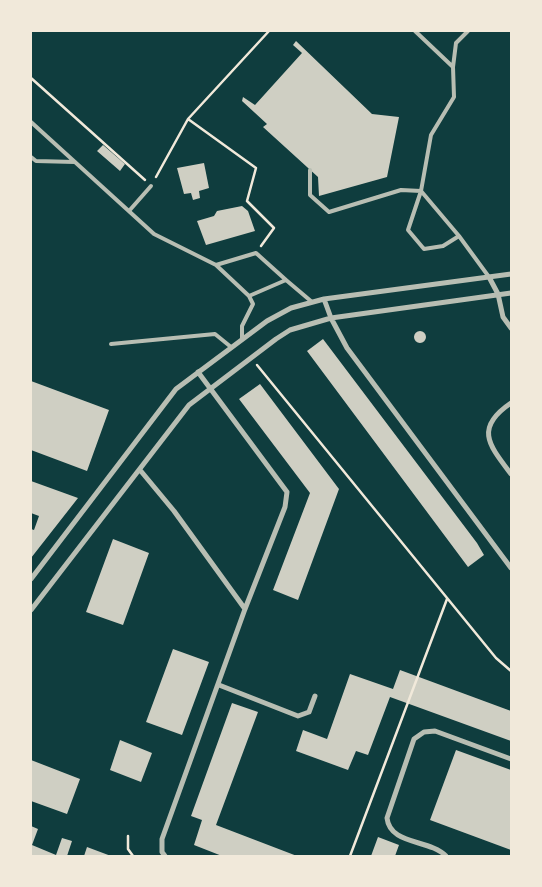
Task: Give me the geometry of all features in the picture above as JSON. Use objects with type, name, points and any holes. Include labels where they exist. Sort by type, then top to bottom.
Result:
[{"type":"street","points":[[31,579],[176,389],[267,321],[291,308],[324,299],[511,274]]},
{"type":"street","points":[[489,277],[498,294],[502,317],[511,328]]},
{"type":"street","points":[[31,610],[189,405],[210,387],[290,330],[331,318],[511,293]]},
{"type":"street","points":[[324,299],[331,318],[347,348],[511,568]]},
{"type":"street","points":[[165,856],[162,852],[162,839],[245,609],[285,507],[287,492],[198,372]]},
{"type":"street","points":[[511,403],[496,413],[489,425],[487,434],[490,447],[511,474]]},
{"type":"street","points":[[140,470],[174,511],[245,609]]},
{"type":"street","points":[[218,685],[298,716],[309,712],[315,696]]},
{"type":"street","points":[[446,856],[439,850],[395,834],[388,828],[387,818],[414,739],[424,732],[435,732],[511,758]]},
{"type":"lane","points":[[415,31],[453,66]]},
{"type":"lane","points":[[459,236],[443,246],[424,249],[408,230],[421,191],[431,135],[454,97],[453,66],[456,43],[468,31]]},
{"type":"lane","points":[[31,122],[154,234],[216,265],[249,296],[253,304],[242,326],[242,339]]},
{"type":"lane","points":[[31,157],[36,161],[75,162]]},
{"type":"lane","points":[[310,170],[310,195],[329,212],[401,190],[421,191],[459,236],[489,277]]},
{"type":"lane","points":[[129,211],[151,186]]},
{"type":"lane","points":[[216,265],[256,253],[312,302]]},
{"type":"lane","points":[[249,296],[286,280]]},
{"type":"lane","points":[[111,344],[215,334],[231,348]]},
{"type":"path","points":[[31,78],[151,186],[188,119],[269,31]]},
{"type":"path","points":[[188,119],[256,168],[247,201],[274,228],[256,253]]},
{"type":"path","points":[[252,358],[447,599],[496,658],[511,671]]},
{"type":"path","points":[[350,856],[447,599]]},
{"type":"path","points":[[128,836],[128,849],[133,856]]},
{"type":"building","points":[[296,41],[372,114],[399,117],[387,177],[319,196],[318,177],[263,127],[267,124],[242,101],[243,97],[255,105],[302,53],[293,45]]},
{"type":"building","points":[[103,145],[125,164],[120,171],[97,151]]},
{"type":"building","points":[[204,163],[209,188],[199,191],[200,198],[193,200],[191,193],[184,194],[177,168]]},
{"type":"building","points":[[242,206],[248,211],[255,231],[206,245],[197,221],[214,216],[217,211]]},
{"type":"building","points":[[422,331],[425,332],[425,342],[418,343],[415,342],[414,335],[415,332]]},
{"type":"building","points":[[323,339],[477,543],[484,555],[468,567],[307,351]]},
{"type":"building","points":[[31,381],[109,410],[87,471],[31,450]]},
{"type":"building","points":[[260,384],[339,489],[298,600],[273,590],[310,493],[239,399]]},
{"type":"building","points":[[31,481],[78,498],[31,558],[31,529],[34,530],[39,516],[31,513]]},
{"type":"building","points":[[113,539],[149,553],[123,625],[86,612]]},
{"type":"building","points":[[173,649],[209,662],[182,735],[146,722]]},
{"type":"building","points":[[400,670],[511,711],[511,741],[390,697],[368,755],[356,751],[348,770],[296,751],[303,730],[327,739],[350,674],[393,689]]},
{"type":"building","points":[[232,703],[258,712],[216,825],[297,856],[222,856],[194,845],[202,820],[191,816]]},
{"type":"building","points":[[120,740],[152,753],[141,782],[110,770]]},
{"type":"building","points":[[456,750],[511,770],[511,850],[430,820]]},
{"type":"building","points":[[31,760],[80,779],[67,814],[31,801]]},
{"type":"building","points":[[31,826],[38,829],[32,845],[56,855],[62,838],[72,841],[67,856],[31,856]]},
{"type":"building","points":[[378,837],[399,845],[395,856],[371,856]]},
{"type":"building","points":[[87,847],[111,856],[84,856]]}]
